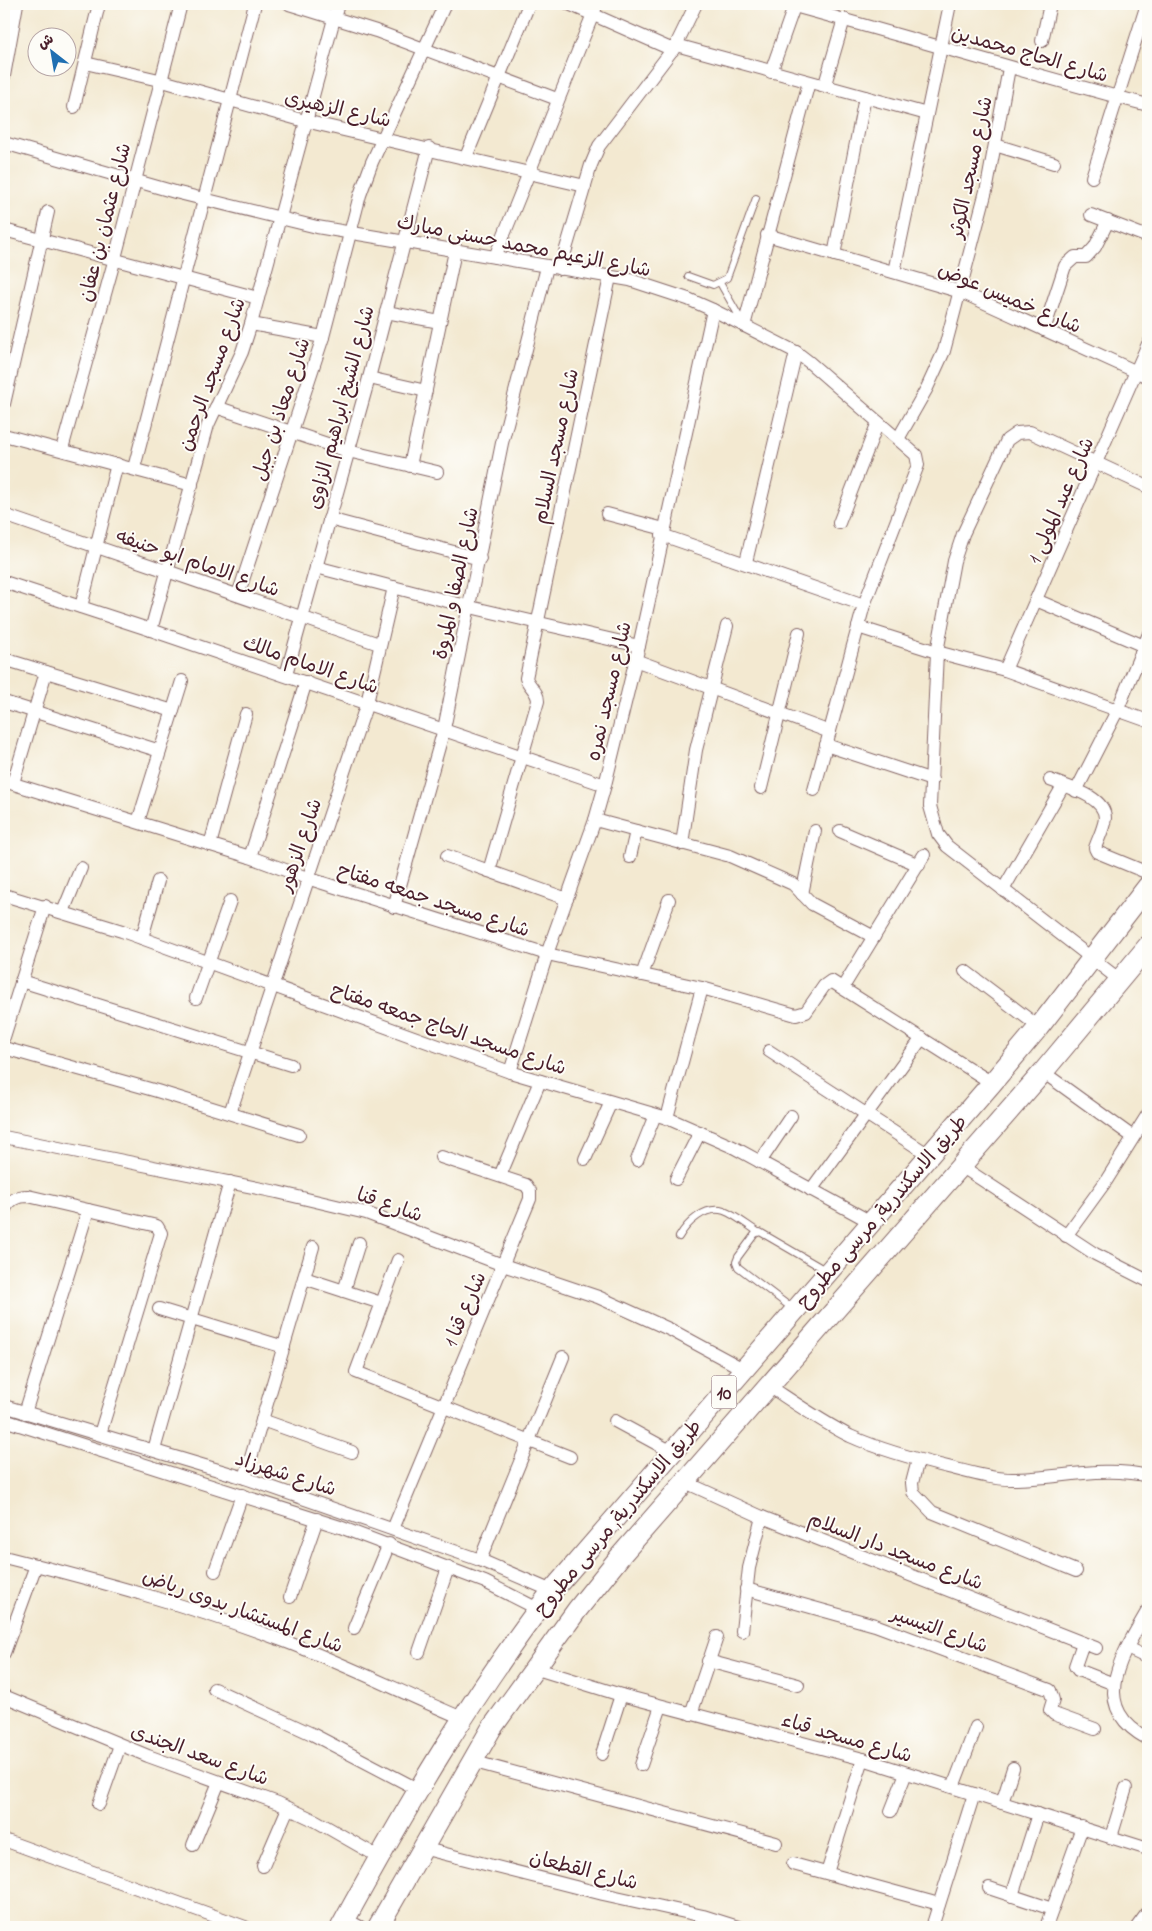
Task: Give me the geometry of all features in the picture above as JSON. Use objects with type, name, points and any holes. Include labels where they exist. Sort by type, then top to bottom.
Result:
[{"type":"main road","name":"طريق الاسكندرية, مرسى مطروح","points":[[349,1925],[379,1857],[462,1718],[538,1609],[1039,1028],[1148,886]]},
{"type":"main road","name":"طريق الاسكندرية, مرسى مطروح","points":[[378,1927],[471,1760],[534,1668],[622,1554],[1043,1072],[1121,981],[1148,946]]},
{"type":"street","points":[[4,76],[17,4]]},
{"type":"street","points":[[74,107],[99,4]]},
{"type":"street","name":"شارع عثمان بن عفان","points":[[62,449],[115,258],[159,80],[181,4]]},
{"type":"street","points":[[134,468],[255,4]]},
{"type":"street","points":[[289,4],[426,49],[557,99]]},
{"type":"street","name":"شارع مسجد الرحمن","points":[[152,630],[208,425],[242,352],[251,324],[338,4]]},
{"type":"street","name":"شارع معاذ بن جبل","points":[[238,595],[323,337],[360,195],[382,138],[426,49],[445,4]]},
{"type":"street","points":[[466,157],[498,75],[529,4]]},
{"type":"street","points":[[570,4],[595,8],[675,48],[809,82],[825,84],[927,114]]},
{"type":"street","name":"شارع الصفا و المروة","points":[[394,907],[444,729],[502,443],[554,268],[599,146],[675,48],[696,4]]},
{"type":"street","points":[[771,72],[792,4]]},
{"type":"street","name":"شارع الحاج محمدين","points":[[792,4],[1009,68],[1148,105]]},
{"type":"street","points":[[894,272],[950,4]]},
{"type":"street","points":[[1042,41],[1050,4]]},
{"type":"street","points":[[1092,177],[1147,4]]},
{"type":"street","points":[[495,257],[595,8]]},
{"type":"street","points":[[825,84],[844,19]]},
{"type":"street","name":"شارع الزهيرى","points":[[84,63],[159,80],[305,121],[528,171],[584,186]]},
{"type":"street","name":"شارع مسجد الكوثر","points":[[898,439],[937,368],[961,292],[987,187],[1009,68]]},
{"type":"street","points":[[744,326],[809,82]]},
{"type":"street","points":[[834,255],[865,97]]},
{"type":"street","name":"شارع الزعيم محمد حسنى مبارك","points":[[4,143],[205,200],[279,218],[404,242],[630,280],[713,310],[796,352],[916,455],[918,465],[864,605],[814,790]]},
{"type":"street","points":[[995,145],[1054,163]]},
{"type":"street","name":"شارع الشيخ ابراهيم الزاوى","points":[[286,675],[369,378],[429,148]]},
{"type":"street","points":[[4,404],[48,212]]},
{"type":"street","points":[[1091,215],[1148,237]]},
{"type":"street","points":[[1044,330],[1065,266],[1075,257],[1086,257],[1091,253],[1108,222]]},
{"type":"street","points":[[4,230],[115,258],[258,298]]},
{"type":"street","name":"شارع خميس عوض","points":[[767,236],[961,292],[1142,374]]},
{"type":"street","points":[[410,466],[455,250]]},
{"type":"street","name":"شارع مسجد السلام","points":[[489,871],[524,756],[538,701],[536,691],[526,678],[610,277]]},
{"type":"street","name":"شارع مسجد نمره","points":[[510,1072],[546,954],[595,820],[605,785],[639,646],[713,310]]},
{"type":"street","points":[[386,312],[440,322]]},
{"type":"street","points":[[251,324],[323,337]]},
{"type":"street","name":"شارع عبد المولى 1","points":[[1005,670],[1097,463],[1142,374],[1148,344]]},
{"type":"street","points":[[746,562],[796,352]]},
{"type":"street","points":[[369,378],[426,391]]},
{"type":"street","points":[[216,407],[348,451],[437,472]]},
{"type":"street","points":[[839,523],[878,422]]},
{"type":"street","points":[[1121,981],[947,846],[938,834],[930,806],[937,652],[954,561],[963,534],[1007,440],[1017,433],[1030,432],[1148,485]]},
{"type":"street","points":[[4,435],[134,468],[192,485]]},
{"type":"street","points":[[82,607],[117,464]]},
{"type":"street","points":[[607,514],[663,532],[864,605]]},
{"type":"street","name":"شارع الامام ابو حنيفه","points":[[4,515],[380,644]]},
{"type":"street","points":[[329,519],[480,559]]},
{"type":"street","points":[[316,567],[639,646]]},
{"type":"street","name":"شارع الامام مالك","points":[[4,582],[286,675],[605,785]]},
{"type":"street","name":"شارع الزهور","points":[[230,1113],[249,1051],[367,703],[394,587]]},
{"type":"street","points":[[1036,600],[1146,641],[1117,711],[1076,791]]},
{"type":"street","points":[[682,844],[696,750],[726,626]]},
{"type":"street","points":[[858,627],[937,652],[1005,670],[1148,721]]},
{"type":"street","points":[[761,788],[799,633]]},
{"type":"street","points":[[4,659],[173,711]]},
{"type":"street","points":[[635,660],[830,732]]},
{"type":"street","points":[[9,782],[46,672]]},
{"type":"street","points":[[138,822],[182,681]]},
{"type":"street","points":[[250,858],[306,682]]},
{"type":"street","points":[[4,702],[160,751]]},
{"type":"street","points":[[210,845],[246,714]]},
{"type":"street","points":[[826,745],[932,780]]},
{"type":"street","points":[[1050,780],[1100,803],[1104,811],[1105,820],[1095,848],[1098,852],[1148,874]]},
{"type":"street","name":"شارع مسجد جمعه مفتاح","points":[[9,782],[210,845],[394,907],[546,954],[702,988],[801,1015],[806,1012],[827,982],[831,981],[842,987]]},
{"type":"street","points":[[1002,890],[1063,786]]},
{"type":"street","points":[[595,820],[730,856],[793,884],[812,904],[874,937]]},
{"type":"street","points":[[630,858],[636,831]]},
{"type":"street","points":[[802,894],[815,831]]},
{"type":"street","points":[[840,831],[922,860],[842,987],[992,1083]]},
{"type":"street","points":[[447,856],[567,899]]},
{"type":"street","points":[[63,912],[81,868]]},
{"type":"street","points":[[142,938],[158,881]]},
{"type":"street","name":"شارع مسجد الحاج جمعه مفتاح","points":[[4,895],[45,906],[142,938],[510,1072],[661,1116],[700,1132],[760,1162],[871,1222]]},
{"type":"street","points":[[642,975],[670,900]]},
{"type":"street","points":[[196,998],[210,964],[230,901]]},
{"type":"street","points":[[4,1037],[45,906]]},
{"type":"street","points":[[965,971],[1039,1028]]},
{"type":"street","points":[[22,981],[291,1065]]},
{"type":"street","points":[[637,1160],[661,1116],[702,988]]},
{"type":"street","points":[[812,1190],[922,1038]]},
{"type":"street","points":[[4,1048],[230,1113],[299,1135]]},
{"type":"street","points":[[769,1051],[929,1155]]},
{"type":"street","points":[[1043,1072],[1133,1137]]},
{"type":"street","points":[[500,1176],[540,1081]]},
{"type":"street","points":[[585,1159],[611,1102]]},
{"type":"street","points":[[1066,1236],[1106,1181],[1148,1114]]},
{"type":"street","points":[[760,1162],[791,1116]]},
{"type":"street","points":[[676,1179],[700,1132]]},
{"type":"street","name":"شارع قنا","points":[[4,1137],[230,1182],[366,1213],[503,1265],[598,1297],[635,1313],[743,1369]]},
{"type":"street","name":"شارع قنا 1","points":[[392,1528],[530,1199],[530,1191],[526,1186],[441,1158]]},
{"type":"street","points":[[961,1166],[1095,1254],[1148,1281]]},
{"type":"street","points":[[154,1450],[230,1182]]},
{"type":"street","points":[[4,1211],[10,1201],[18,1196],[28,1196],[157,1226],[161,1233],[100,1434]]},
{"type":"street","points":[[25,1413],[88,1210]]},
{"type":"street","points":[[344,1291],[359,1243]]},
{"type":"street","points":[[245,1478],[313,1247]]},
{"type":"street","points":[[398,1260],[356,1372],[570,1458]]},
{"type":"street","points":[[304,1278],[381,1303]]},
{"type":"street","points":[[159,1309],[284,1347]]},
{"type":"street","points":[[480,1560],[563,1357]]},
{"type":"street","points":[[769,1386],[820,1420],[850,1436],[918,1460],[994,1478],[1021,1478],[1105,1470],[1128,1471],[1148,1476]]},
{"type":"street","name":"شارع شهرزاد","points":[[4,1406],[245,1478],[480,1560],[552,1591]]},
{"type":"street","name":"شارع شهرزاد","points":[[4,1420],[317,1519],[389,1544],[485,1582],[538,1609]]},
{"type":"street","points":[[262,1420],[352,1452]]},
{"type":"street","points":[[615,1421],[672,1452]]},
{"type":"street","points":[[918,1460],[912,1483],[913,1492],[932,1512],[1076,1571]]},
{"type":"street","name":"شارع مسجد دار السلام","points":[[685,1482],[762,1517],[1096,1648]]},
{"type":"street","points":[[215,1571],[242,1495]]},
{"type":"street","points":[[742,1631],[746,1589],[762,1517]]},
{"type":"street","points":[[290,1597],[317,1519]]},
{"type":"street","points":[[354,1628],[389,1544]]},
{"type":"street","name":"شارع المستشار بدوى رياض","points":[[4,1557],[107,1582],[228,1620],[287,1642],[462,1718]]},
{"type":"street","points":[[4,1653],[36,1565]]},
{"type":"street","points":[[419,1652],[448,1568]]},
{"type":"street","name":"شارع التيسير","points":[[746,1589],[875,1625],[1050,1690],[1053,1700],[1050,1710],[1054,1714],[1096,1729]]},
{"type":"street","points":[[1148,1610],[1117,1669],[1114,1684],[1114,1699],[1121,1717],[1134,1732],[1148,1739]]},
{"type":"street","points":[[690,1714],[717,1637]]},
{"type":"street","points":[[1083,1643],[1075,1666],[1078,1670],[1114,1684]]},
{"type":"street","points":[[1127,1648],[1148,1658]]},
{"type":"street","points":[[708,1661],[798,1685]]},
{"type":"street","name":"شارع مسجد قباء","points":[[534,1668],[621,1695],[863,1759],[1148,1849]]},
{"type":"street","points":[[214,1689],[312,1734],[419,1790]]},
{"type":"street","points":[[602,1754],[621,1695]]},
{"type":"street","name":"شارع سعد الجندى","points":[[4,1696],[120,1744],[316,1820],[379,1857]]},
{"type":"street","points":[[641,1765],[661,1706]]},
{"type":"street","points":[[953,1787],[976,1727]]},
{"type":"street","points":[[99,1804],[120,1744]]},
{"type":"street","points":[[827,1873],[863,1759]]},
{"type":"street","points":[[471,1760],[776,1843]]},
{"type":"street","points":[[1002,1803],[1014,1768]]},
{"type":"street","points":[[891,1811],[906,1773]]},
{"type":"street","points":[[193,1845],[220,1782]]},
{"type":"street","points":[[1111,1837],[1126,1788]]},
{"type":"street","points":[[932,1927],[974,1794]]},
{"type":"street","points":[[263,1866],[288,1808]]},
{"type":"street","points":[[1012,1896],[1038,1814]]},
{"type":"street","points":[[1046,1927],[1082,1827]]},
{"type":"street","points":[[4,1840],[245,1927]]},
{"type":"street","name":"شارع القطعان","points":[[422,1848],[603,1894],[703,1916],[738,1927]]},
{"type":"street","points":[[793,1864],[940,1904]]},
{"type":"street","points":[[989,1888],[1052,1909]]},
{"type":"street","points":[[1137,1927],[1148,1912]]},
{"type":"lane","points":[[688,276],[713,285],[727,278],[756,198]]},
{"type":"lane","points":[[720,283],[744,326]]},
{"type":"lane","points":[[679,1237],[691,1221],[700,1215],[717,1210],[724,1211],[828,1271]]},
{"type":"lane","points":[[758,1232],[738,1257],[736,1262],[738,1267],[794,1310]]}]
